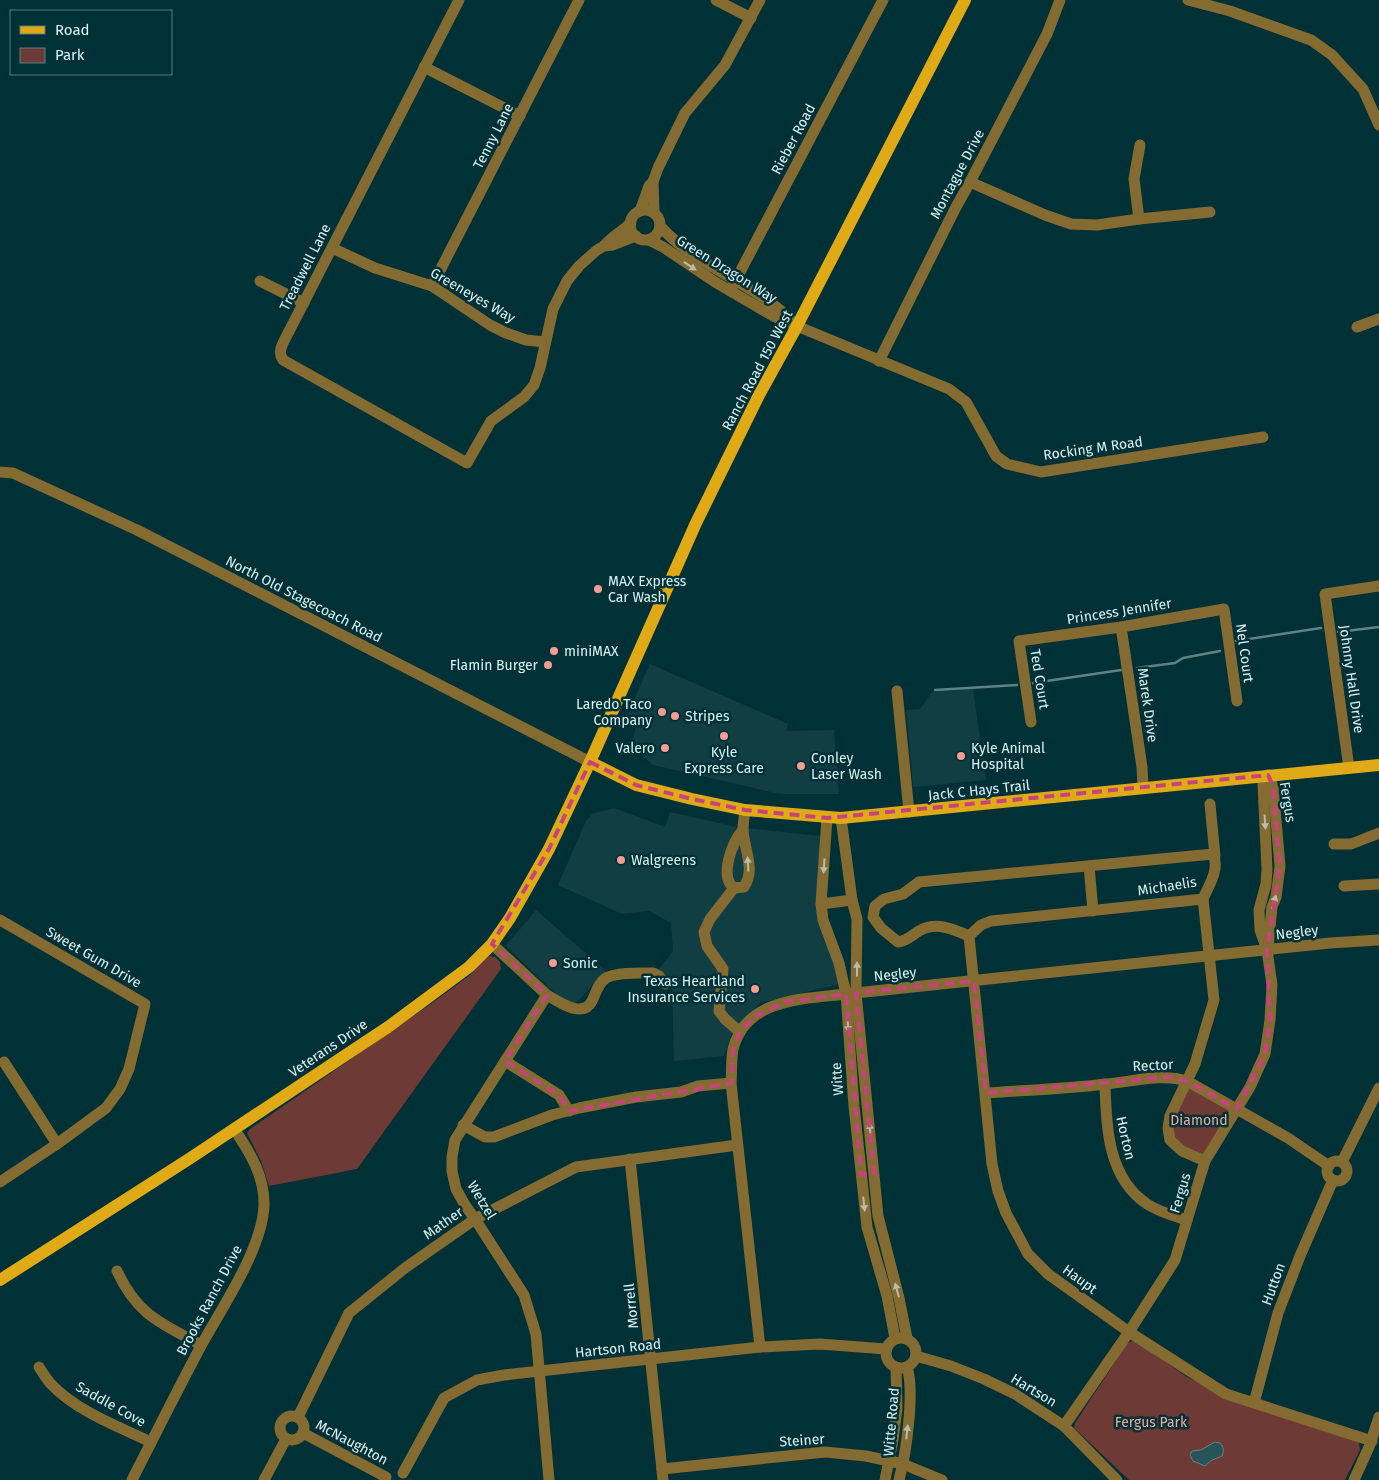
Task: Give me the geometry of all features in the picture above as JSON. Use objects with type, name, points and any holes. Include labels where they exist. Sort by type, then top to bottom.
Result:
[{"type":"main road","name":"Ranch Road 150 West","points":[[590,762],[696,524],[758,395],[797,326],[962,1]]},
{"type":"main road","name":"Jack C Hays Trail","points":[[590,762],[636,785],[745,810],[827,818],[909,812],[1379,765]]},
{"type":"main road","name":"Veterans Drive","points":[[0,1280],[388,1027],[469,967],[492,944],[510,918],[548,849],[590,762]]},
{"type":"street","name":"Treadwell Lane","points":[[459,0],[280,350],[280,355],[283,360],[467,463],[491,421],[524,397],[534,385],[540,368],[545,342]]},
{"type":"street","name":"Tenny Lane","points":[[432,286],[579,0]]},
{"type":"street","points":[[716,0],[751,18]]},
{"type":"street","points":[[654,213],[654,182],[658,168],[685,113],[725,65],[760,0]]},
{"type":"street","name":"Rieber Road","points":[[732,286],[883,0]]},
{"type":"street","name":"Montague Drive","points":[[880,361],[939,240],[1047,34],[1060,0]]},
{"type":"street","points":[[1188,0],[1230,12],[1311,40],[1332,55],[1363,89],[1379,124]]},
{"type":"street","points":[[424,68],[520,116]]},
{"type":"street","points":[[1139,219],[1134,178],[1140,145]]},
{"type":"street","points":[[640,212],[649,186],[654,182]]},
{"type":"street","points":[[970,182],[1045,215],[1071,224],[1097,225],[1210,212]]},
{"type":"street","points":[[545,342],[553,309],[567,282],[589,257],[623,231],[632,218],[644,210],[654,213],[658,217],[660,226],[657,235],[649,240],[644,240],[632,233],[630,223]]},
{"type":"street","name":"Green Dragon Way","points":[[660,226],[671,238],[732,286]]},
{"type":"street","points":[[604,246],[613,245],[636,236]]},
{"type":"street","name":"Green Dragon Way","points":[[649,240],[732,286],[781,309],[797,326]]},
{"type":"street","name":"Greeneyes Way","points":[[332,248],[375,268],[432,286],[490,325],[526,340],[545,342]]},
{"type":"street","points":[[260,281],[304,303]]},
{"type":"street","points":[[1357,327],[1379,319]]},
{"type":"street","name":"Rocking M Road","points":[[797,326],[936,383],[948,390],[966,402],[996,456],[1006,464],[1041,472],[1263,437]]},
{"type":"street","points":[[0,462],[13,473]]},
{"type":"street","name":"North Old Stagecoach Road","points":[[0,472],[13,473],[137,530],[590,762]]},
{"type":"street","name":"Johnny Hall Drive","points":[[1349,768],[1325,594],[1379,586]]},
{"type":"street","name":"Princess Jennifer","points":[[1019,641],[1224,609]]},
{"type":"street","name":"Nel Court","points":[[1224,609],[1237,701]]},
{"type":"street","name":"Marek Drive","points":[[1122,626],[1142,766],[1143,788]]},
{"type":"street","name":"Ted Court","points":[[1019,641],[1031,722]]},
{"type":"street","points":[[897,691],[909,812]]},
{"type":"street","name":"Fergus","points":[[1064,1426],[1129,1332],[1175,1260],[1206,1160],[1250,1087],[1265,1054],[1270,1020],[1272,985],[1268,950],[1260,930],[1259,910],[1266,884],[1267,869],[1262,784],[1268,776]]},
{"type":"street","points":[[1210,804],[1215,856]]},
{"type":"street","points":[[743,830],[734,841],[726,874],[729,885],[734,888],[744,887],[748,880],[749,866],[743,830],[745,810]]},
{"type":"street","name":"Witte","points":[[827,818],[821,904],[823,920],[851,994],[878,1216],[899,1298],[901,1338]]},
{"type":"street","name":"Witte","points":[[841,818],[852,900],[857,919],[851,994],[854,1106],[861,1175],[867,1227],[886,1296],[901,1338]]},
{"type":"street","points":[[1334,844],[1350,844],[1379,833]]},
{"type":"street","name":"Michaelis","points":[[873,917],[875,906],[884,899],[902,894],[919,882],[1213,854],[1215,856],[1215,872],[1203,899],[991,921],[981,925],[969,936]]},
{"type":"street","points":[[1089,866],[1093,910]]},
{"type":"street","points":[[1344,886],[1379,884]]},
{"type":"street","points":[[734,888],[710,919],[704,932],[707,946],[723,969],[719,1011],[740,1032]]},
{"type":"street","points":[[1203,899],[1214,1000],[1195,1064],[1170,1116],[1168,1128],[1170,1140],[1182,1151],[1206,1160]]},
{"type":"street","points":[[821,904],[852,900]]},
{"type":"street","points":[[857,919],[873,917],[881,928],[898,942],[905,941],[921,930],[945,926],[969,936]]},
{"type":"street","name":"Sweet Gum Drive","points":[[0,920],[145,1004],[129,1069],[120,1089],[106,1108],[0,1182]]},
{"type":"street","name":"Haupt","points":[[969,936],[992,1164],[998,1191],[1006,1213],[1028,1254],[1048,1274],[1129,1332],[1226,1394],[1372,1441]]},
{"type":"street","name":"Negley","points":[[760,1347],[731,1083],[733,1050],[740,1032],[754,1017],[768,1007],[785,1002],[851,994],[1330,943],[1379,940]]},
{"type":"street","points":[[492,944],[547,995],[569,1008],[584,1009],[591,1004],[601,983],[615,975],[653,973],[665,984]]},
{"type":"street","name":"Wetzel","points":[[547,995],[463,1125],[455,1140],[452,1171],[456,1190],[524,1295],[536,1334],[549,1480]]},
{"type":"street","points":[[4,1062],[57,1144]]},
{"type":"street","points":[[504,1062],[559,1095],[570,1111]]},
{"type":"street","name":"Rector","points":[[986,1093],[1178,1078],[1187,1081],[1288,1138],[1329,1166]]},
{"type":"street","points":[[463,1125],[485,1137],[494,1137],[552,1115],[636,1097],[681,1092],[698,1086],[731,1083]]},
{"type":"street","name":"Horton","points":[[1105,1084],[1106,1124],[1115,1163],[1125,1184],[1147,1204],[1187,1220]]},
{"type":"street","points":[[1342,1162],[1379,1088]]},
{"type":"street","name":"Brooks Ranch Drive","points":[[132,1480],[201,1345],[250,1257],[258,1238],[264,1204],[262,1184],[251,1154],[234,1129]]},
{"type":"street","name":"Mather","points":[[298,1417],[350,1313],[405,1268],[475,1219],[576,1167],[737,1145]]},
{"type":"street","name":"Morrell","points":[[630,1159],[662,1474]]},
{"type":"street","points":[[1333,1161],[1342,1162],[1346,1166],[1346,1176],[1340,1180],[1334,1180],[1328,1173],[1329,1166],[1333,1161]]},
{"type":"street","points":[[861,1175],[874,1174]]},
{"type":"street","name":"Hutton","points":[[1254,1403],[1278,1312],[1300,1256],[1334,1180]]},
{"type":"street","points":[[876,1260],[888,1256]]},
{"type":"street","points":[[117,1271],[127,1291],[142,1309],[156,1320],[201,1345]]},
{"type":"street","points":[[901,1338],[910,1340],[916,1348],[916,1356],[914,1361],[901,1367],[887,1358],[886,1349],[888,1345],[901,1338]]},
{"type":"street","name":"Hartson Road","points":[[405,1477],[444,1398],[477,1380],[504,1375],[760,1347],[820,1344],[886,1349]]},
{"type":"street","name":"Hartson","points":[[916,1356],[951,1366],[992,1382],[1016,1394],[1064,1426],[1117,1480]]},
{"type":"street","name":"Saddle Cove","points":[[39,1367],[50,1383],[73,1401],[151,1442]]},
{"type":"street","name":"Witte Road","points":[[886,1480],[893,1440],[901,1367]]},
{"type":"street","name":"Witte Road","points":[[899,1480],[903,1464],[910,1376],[901,1367]]},
{"type":"street","points":[[290,1416],[298,1417],[303,1422],[303,1433],[298,1438],[286,1439],[281,1434],[280,1422],[290,1416]]},
{"type":"street","points":[[1354,1480],[1372,1441],[1379,1418]]},
{"type":"street","name":"McNaughton","points":[[303,1433],[386,1479]]},
{"type":"street","points":[[264,1480],[286,1439]]},
{"type":"street","name":"Steiner","points":[[662,1474],[824,1452],[866,1456],[903,1464],[942,1480]]},
{"type":"street","points":[[386,1479],[391,1472],[399,1472],[405,1477]]},
{"type":"highlighted area","points":[[590,762],[636,785],[692,799],[745,810],[827,818],[1268,775],[1273,786],[1280,866],[1267,950],[1270,1020],[1265,1054],[1237,1109],[1187,1081],[1169,1077],[986,1093],[974,981],[856,993],[874,1174],[861,1175],[846,994],[785,1002],[754,1017],[740,1032],[733,1050],[731,1083],[569,1111],[559,1095],[505,1061],[547,995],[492,944],[549,849]]},
{"type":"shaded area","points":[[650,664],[788,724],[786,731],[834,730],[839,794],[780,794],[653,765],[639,753],[633,741],[635,723],[627,715]]},
{"type":"shaded area","points":[[973,689],[986,780],[913,787],[906,710],[920,709],[932,692]]},
{"type":"shaded area","points":[[614,808],[665,827],[670,812],[737,827],[821,836],[817,902],[837,968],[839,984],[760,1003],[732,1033],[724,1056],[674,1061],[672,984],[659,969],[673,951],[671,923],[649,911],[622,914],[558,885],[586,821],[592,814]]},
{"type":"shaded area","points":[[536,910],[606,971],[574,1005],[558,996],[506,946]]},
{"type":"shaded area","points":[[1215,1442],[1220,1443],[1222,1446],[1222,1456],[1212,1460],[1205,1466],[1193,1461],[1190,1455],[1192,1451],[1201,1450]]},
{"type":"green space","points":[[488,956],[495,957],[500,962],[501,969],[357,1169],[269,1186],[261,1161],[247,1133],[250,1129],[435,1001],[470,975]]},
{"type":"green space","name":"Diamond","points":[[1187,1082],[1236,1110],[1205,1160],[1171,1139],[1171,1115]]},
{"type":"green space","name":"Fergus Park","points":[[1132,1341],[1137,1342],[1187,1377],[1241,1403],[1357,1441],[1360,1450],[1345,1480],[1129,1480],[1074,1428],[1075,1423],[1127,1344]]},
{"type":"waterway","points":[[1338,632],[1379,627]]},
{"type":"waterway","points":[[1236,641],[1321,628]]},
{"type":"waterway","points":[[1137,668],[1175,663],[1183,658],[1220,651]]},
{"type":"waterway","points":[[1033,683],[1121,670]]},
{"type":"waterway","points":[[935,690],[1017,685]]},
{"type":"place","name":"MAX Express Car Wash","points":[[598,589]]},
{"type":"place","name":"miniMAX","points":[[554,651]]},
{"type":"place","name":"Flamin Burger","points":[[548,665]]},
{"type":"place","name":"Laredo Taco Company","points":[[662,712]]},
{"type":"place","name":"Stripes","points":[[675,716]]},
{"type":"place","name":"Kyle Express Care","points":[[724,736]]},
{"type":"place","name":"Valero","points":[[665,748]]},
{"type":"place","name":"Kyle Animal Hospital","points":[[961,756]]},
{"type":"place","name":"Conley Laser Wash","points":[[801,766]]},
{"type":"place","name":"Walgreens","points":[[621,860]]},
{"type":"place","name":"Sonic","points":[[553,963]]},
{"type":"place","name":"Texas Heartland Insurance Services","points":[[755,989]]}]
